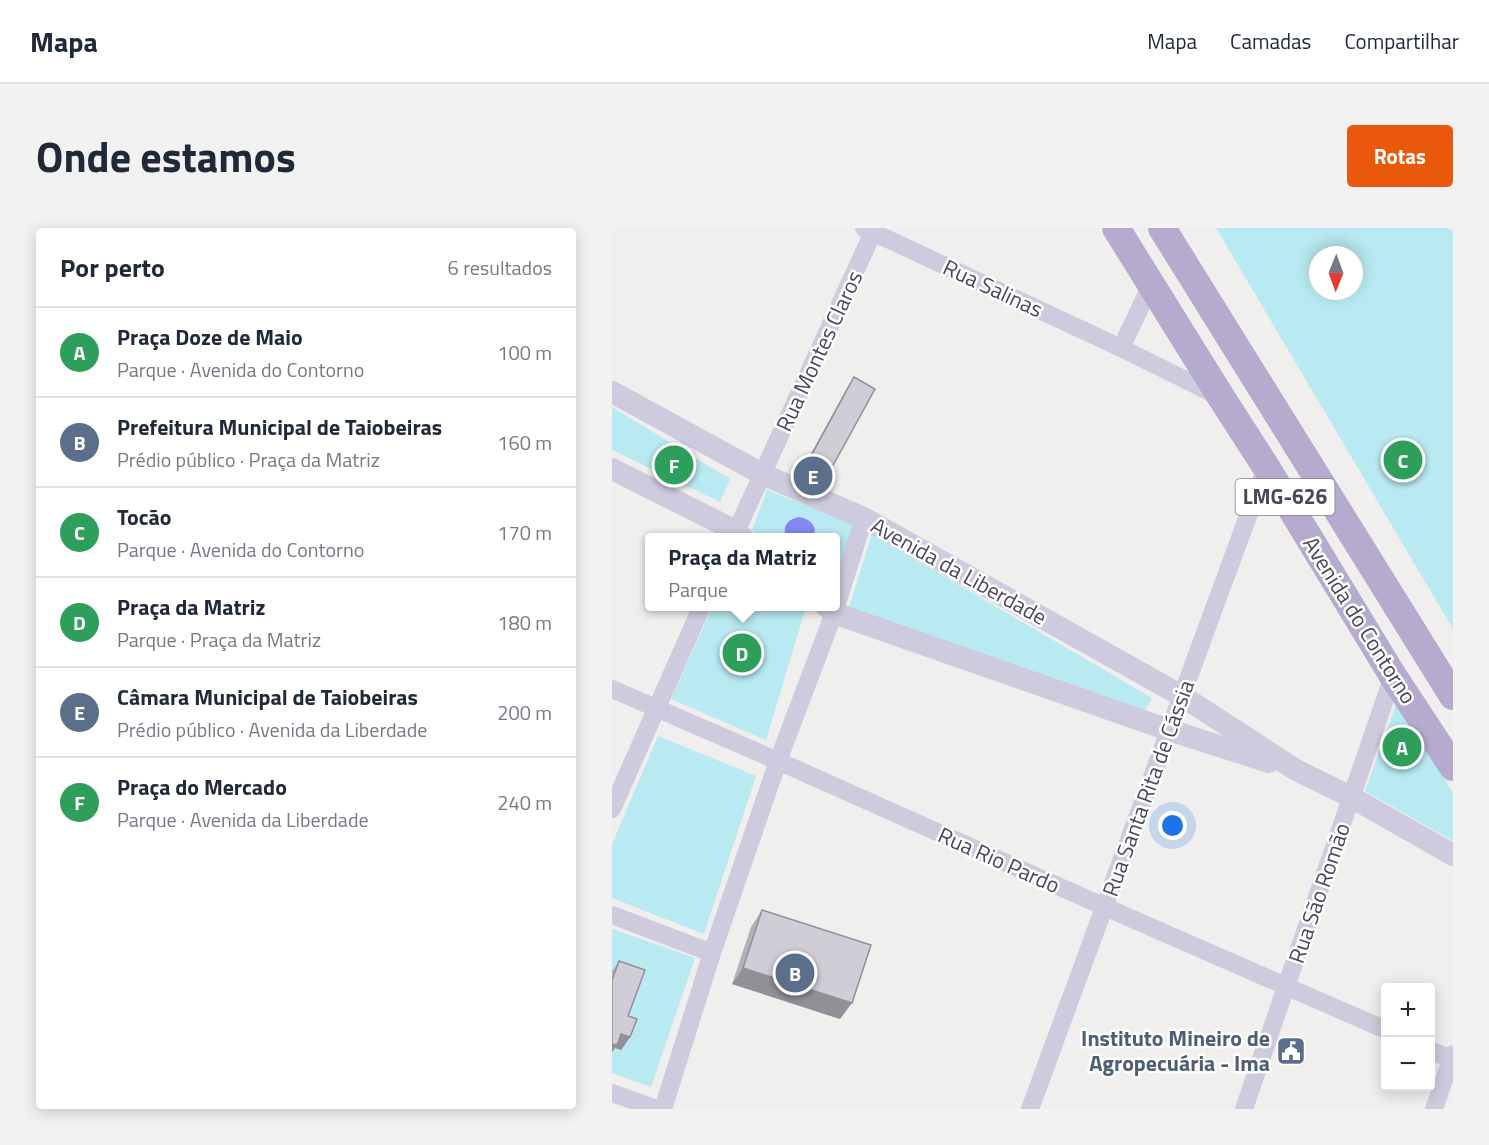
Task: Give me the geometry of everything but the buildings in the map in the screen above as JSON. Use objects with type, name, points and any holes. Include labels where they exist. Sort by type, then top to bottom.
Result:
[{"type":"main road","name":"Avenida do Contorno","points":[[1116,228],[1394,676],[1448,749]]},
{"type":"main road","name":"Avenida do Contorno","points":[[1162,228],[1453,696]]},
{"type":"street","name":"Rua Salinas","points":[[871,229],[1221,397]]},
{"type":"street","name":"Rua Montes Claros","points":[[739,533],[762,474],[871,229]]},
{"type":"street","points":[[1121,348],[1151,285]]},
{"type":"street","name":"Avenida da Liberdade","points":[[612,392],[762,474],[864,518],[1182,696],[1296,770],[1351,797],[1453,855]]},
{"type":"street","name":"Rua Santa Rita de Cássia","points":[[1030,1109],[1266,467]]},
{"type":"street","points":[[612,469],[734,533]]},
{"type":"street","points":[[840,582],[864,518]]},
{"type":"street","points":[[612,808],[700,611]]},
{"type":"street","points":[[663,1109],[712,953],[829,611]]},
{"type":"street","name":"Avenida da Liberdade","points":[[836,611],[1169,730],[1296,770]]},
{"type":"street","name":"Rua São Romão","points":[[1244,1109],[1394,676]]},
{"type":"street","name":"Rua Rio Pardo","points":[[612,689],[1381,1028]]},
{"type":"street","points":[[612,915],[712,953]]},
{"type":"street","points":[[1434,1109],[1452,1058],[1435,1052]]},
{"type":"street","points":[[612,1093],[657,1109]]},
{"type":"shaded area","points":[[1216,228],[1453,228],[1453,629]]},
{"type":"shaded area","points":[[612,407],[730,479],[720,502],[612,450]]},
{"type":"shaded area","points":[[767,490],[854,524],[840,570],[840,533],[756,533],[752,530]]},
{"type":"shaded area","points":[[799,517],[807,519],[812,524],[815,533],[785,533],[787,524]]},
{"type":"shaded area","points":[[872,534],[1152,698],[1145,711],[849,607]]},
{"type":"shaded area","points":[[711,611],[805,611],[766,740],[671,699]]},
{"type":"shaded area","points":[[1397,702],[1453,793],[1453,841],[1365,791]]},
{"type":"shaded area","points":[[658,736],[756,776],[704,934],[612,898],[612,844]]},
{"type":"shaded area","points":[[612,929],[695,958],[651,1087],[612,1073]]},
{"type":"place","name":"Tocão","points":[[1403,460]]},
{"type":"place","name":"Praça do Mercado","points":[[674,465]]},
{"type":"place","name":"Câmara Municipal de Taiobeiras","points":[[813,476]]},
{"type":"place","name":"Praça da Matriz","points":[[742,653]]},
{"type":"place","name":"Praça Doze de Maio","points":[[1402,747]]},
{"type":"place","name":"Prefeitura Municipal de Taiobeiras","points":[[795,973]]},
{"type":"place","name":"Instituto Mineiro de Agropecuária - Ima","points":[[1291,1051]]}]
